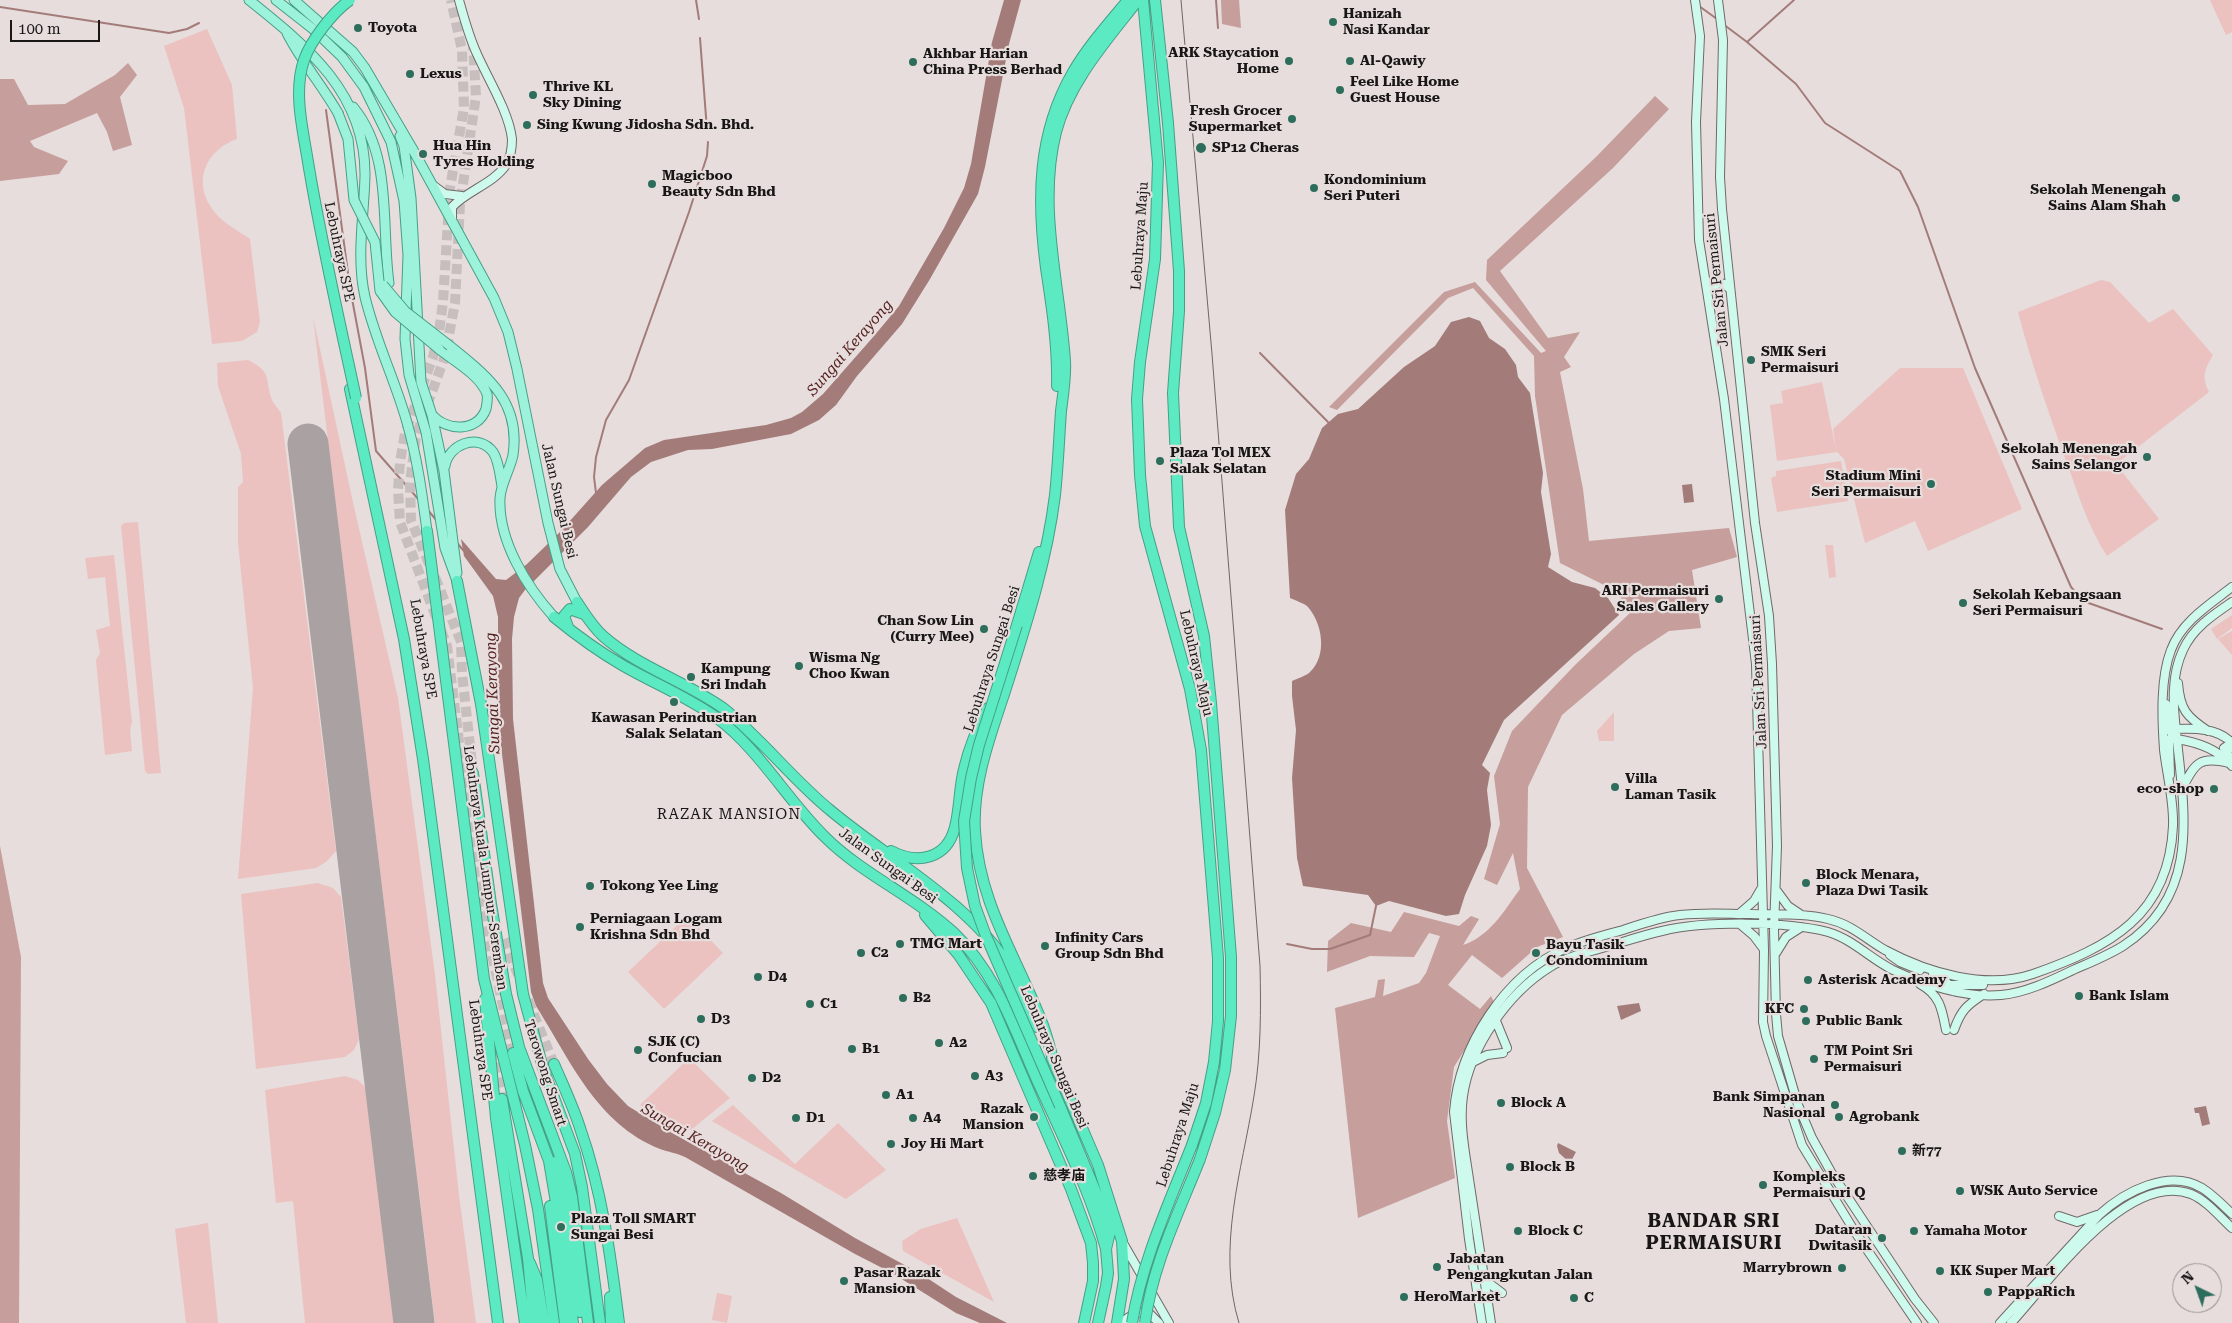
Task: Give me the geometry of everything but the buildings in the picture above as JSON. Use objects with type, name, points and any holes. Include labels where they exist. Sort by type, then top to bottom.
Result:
[{"type":"highway","name":"Lebuhraya SPE","points":[[344,0],[324,20],[299,59],[294,80],[296,110],[313,219],[404,639],[424,769],[498,1323]]},
{"type":"highway","name":"Lebuhraya SPE","points":[[350,0],[339,8],[327,23],[304,60],[300,108],[317,217],[408,638],[429,768],[502,1323]]},
{"type":"highway","name":"Lebuhraya Sungai Besi","points":[[1098,1323],[1107,1280],[1106,1248],[1110,1232],[1097,1194],[986,936],[975,906],[967,868],[964,821],[968,791],[979,745],[1039,551],[1053,466],[1057,374],[1051,298],[1042,230],[1041,178],[1044,148],[1061,95],[1073,71],[1092,44],[1128,0]]},
{"type":"highway","name":"Lebuhraya Sungai Besi","points":[[1054,1063],[1042,1022],[986,898],[978,863],[974,829],[977,789],[984,755],[1032,607],[1050,531],[1055,493],[1065,364],[1050,226],[1049,188],[1052,151],[1061,120],[1072,94],[1091,61],[1138,0]]},
{"type":"highway","name":"Lebuhraya Maju","points":[[1132,1323],[1147,1259],[1192,1145],[1206,1103],[1214,1062],[1218,1021],[1218,958],[1201,750],[1187,680],[1145,526],[1140,475],[1137,399],[1140,362],[1155,258],[1158,163],[1143,0]]},
{"type":"highway","name":"Lebuhraya Maju","points":[[1145,1323],[1154,1280],[1166,1244],[1200,1159],[1215,1113],[1225,1070],[1231,1016],[1231,957],[1204,636],[1179,527],[1173,393],[1179,312],[1179,271],[1168,123],[1155,0]]},
{"type":"highway","name":"Lebuhraya Kuala Lumpur–Seremban","points":[[427,531],[484,979],[525,1145],[538,1209],[554,1323]]},
{"type":"highway","name":"Lebuhraya Kuala Lumpur–Seremban","points":[[457,581],[481,704],[522,994],[542,1068],[575,1154],[582,1187],[600,1323]]},
{"type":"highway","name":"Jalan Sungai Besi","points":[[577,602],[593,626],[614,645],[707,696],[727,711],[811,794],[868,840]]},
{"type":"highway","points":[[570,630],[564,619],[566,612],[574,608],[585,614]]},
{"type":"highway","name":"Jalan Sungai Besi","points":[[554,617],[621,665],[721,722],[763,764],[827,839],[907,896],[954,934],[972,952],[1003,1002],[1079,1172],[1098,1220],[1106,1248]]},
{"type":"highway","points":[[868,840],[903,858],[928,858],[945,846],[952,838],[956,826],[964,767],[974,738],[996,693]]},
{"type":"highway","name":"Terowong Smart","points":[[473,773],[491,904],[506,994],[519,1046],[566,1172],[572,1197],[588,1323]]},
{"type":"highway","name":"Lebuhraya Sungai Besi","points":[[868,840],[943,897],[971,922],[1010,968],[1098,1165],[1122,1241],[1124,1279],[1117,1323]]},
{"type":"highway","points":[[907,896],[958,954],[990,1003],[1071,1189],[1091,1243],[1093,1263],[1093,1282],[1084,1323]]},
{"type":"highway","points":[[491,904],[504,939]]},
{"type":"highway","points":[[484,979],[485,1014],[496,1118],[525,1323]]},
{"type":"highway","name":"Terowong Smart","points":[[512,1053],[549,1162],[555,1189],[573,1323]]},
{"type":"highway","points":[[554,1064],[580,1128],[599,1199],[619,1323]]},
{"type":"highway","points":[[502,1099],[528,1258],[534,1323]]},
{"type":"highway","name":"Terowong Smart","points":[[536,1126],[552,1217],[565,1323]]},
{"type":"highway","name":"Terowong Smart","points":[[554,1144],[582,1323]]},
{"type":"highway","points":[[608,1246],[611,1323]]},
{"type":"highway","points":[[528,1258],[537,1280],[544,1323]]},
{"type":"main road","points":[[249,0],[283,27],[317,60],[362,118],[376,156],[383,194],[388,283],[395,296],[416,319]]},
{"type":"main road","points":[[276,0],[313,29],[342,57],[364,87],[391,142],[404,201],[408,255],[405,339],[408,375],[432,457],[445,548],[457,581]]},
{"type":"main road","points":[[294,0],[353,52],[366,68],[390,109]]},
{"type":"main road","points":[[283,27],[296,52],[309,67],[338,113],[348,139],[354,200],[375,242],[380,291],[385,300],[395,312],[476,379],[487,394],[488,400],[484,414],[475,424],[469,426],[449,426],[432,415]]},
{"type":"main road","points":[[349,102],[363,146],[365,175],[361,267],[365,295],[375,332],[406,419],[421,482],[427,531]]},
{"type":"main road","name":"Jalan Sungai Besi","points":[[390,109],[494,298],[508,332],[548,523],[560,569],[577,602]]},
{"type":"main road","name":"Lebuhraya Kuala Lumpur–Seremban","points":[[390,109],[404,146],[411,198],[415,248],[420,382],[432,415],[444,471],[457,563],[457,581]]},
{"type":"main road","points":[[378,273],[386,291],[399,305],[486,376],[508,405],[512,420],[514,445],[502,487]]},
{"type":"main road","points":[[444,471],[446,459],[457,447],[467,443],[483,444],[493,452],[497,460],[502,487]]},
{"type":"main road","name":"Jalan Sungai Besi","points":[[502,487],[501,512],[513,554],[536,595],[554,617]]},
{"type":"street","points":[[452,223],[452,207],[462,196],[483,185],[505,166],[510,158],[512,138],[505,116],[476,52],[459,0]]},
{"type":"street","name":"Jalan Sri Permaisuri","points":[[1695,0],[1700,36],[1696,122],[1699,240],[1724,399],[1756,664],[1764,950],[1763,1022],[1802,1145],[1855,1232],[1917,1323]]},
{"type":"street","name":"Jalan Sri Permaisuri","points":[[1719,1],[1723,31],[1720,177],[1755,523],[1769,616],[1772,664],[1776,889],[1774,925],[1777,1024],[1798,1105],[1812,1138],[1871,1232],[1934,1323]]},
{"type":"street","points":[[431,183],[445,194],[462,196]]},
{"type":"street","points":[[1708,292],[1718,283],[1724,284],[1730,289]]},
{"type":"street","points":[[1740,531],[1745,535],[1750,534],[1755,523]]},
{"type":"street","points":[[1949,988],[1986,985],[2030,975],[2097,947],[2124,929],[2143,912],[2159,889],[2167,866],[2173,824],[2161,716],[2163,690],[2171,649],[2185,626],[2200,611],[2232,587]]},
{"type":"street","points":[[1905,976],[1949,988],[1984,994],[2013,993],[2048,981],[2124,946],[2145,928],[2156,915],[2172,888],[2178,870],[2185,826],[2172,706],[2177,666],[2185,646],[2198,628],[2209,617],[2232,602]]},
{"type":"street","points":[[2177,666],[2181,705],[2193,721],[2208,731]]},
{"type":"street","points":[[2163,690],[2168,727],[2174,734],[2223,756],[2231,763]]},
{"type":"street","points":[[2169,786],[2171,764],[2169,742],[2174,734],[2197,728],[2220,734],[2232,743]]},
{"type":"street","points":[[2231,763],[2224,748],[2227,746],[2232,748]]},
{"type":"street","points":[[2182,789],[2190,772],[2200,761],[2210,759],[2231,763]]},
{"type":"street","points":[[1738,914],[1754,901],[1762,888]]},
{"type":"street","points":[[1776,889],[1780,898],[1802,915]]},
{"type":"street","points":[[1491,1323],[1462,1121],[1463,1097],[1471,1063],[1482,1036],[1507,992],[1520,979],[1565,948],[1620,930],[1677,915],[1696,913],[1763,914],[1802,915],[1830,919],[1852,927],[1900,962],[1940,977],[1949,988]]},
{"type":"street","points":[[1741,925],[1754,936],[1764,950]]},
{"type":"street","points":[[1482,1323],[1469,1239],[1454,1112],[1458,1081],[1472,1044],[1496,1021],[1514,998],[1533,980],[1551,967],[1574,956],[1663,930],[1691,926],[1774,925],[1802,927],[1829,932],[1842,938],[1883,965],[1929,989],[1938,998],[1950,1030],[1963,1009],[1984,994]]},
{"type":"street","points":[[1775,954],[1786,937],[1802,927]]},
{"type":"street","points":[[1886,950],[1941,973],[1957,977],[1999,981]]},
{"type":"street","points":[[1471,1063],[1487,1055],[1505,1051],[1496,1021]]},
{"type":"street","points":[[2000,1323],[2098,1215],[2118,1199],[2169,1180],[2193,1183],[2203,1188],[2232,1214]]},
{"type":"street","points":[[2011,1323],[2104,1221],[2128,1204],[2164,1192],[2192,1194],[2232,1228]]},
{"type":"street","points":[[2059,1216],[2077,1222],[2098,1215]]},
{"type":"street","points":[[1871,1232],[1898,1280],[1893,1289]]},
{"type":"street","points":[[1122,1241],[1170,1323]]},
{"type":"street","points":[[1486,1281],[1502,1293]]},
{"type":"street","points":[[1122,1323],[1128,1317],[1140,1311],[1148,1312],[1159,1323]]},
{"type":"shaded area","points":[[1004,0],[1021,0],[1009,44],[978,194],[902,324],[857,376],[836,405],[819,420],[791,434],[712,449],[688,450],[651,462],[631,477],[588,527],[519,598],[514,617],[512,639],[513,719],[543,983],[548,998],[588,1059],[607,1084],[628,1106],[672,1133],[781,1193],[855,1238],[921,1274],[956,1297],[1007,1323],[980,1323],[956,1313],[892,1273],[855,1254],[685,1157],[660,1149],[638,1138],[619,1124],[587,1088],[536,1006],[531,992],[498,721],[498,617],[493,596],[464,556],[461,539],[496,579],[506,580],[527,564],[560,532],[602,485],[645,448],[664,440],[766,425],[791,418],[802,412],[823,394],[899,306],[944,228],[964,188],[971,164],[992,42]]},
{"type":"shaded area","points":[[1221,0],[1239,0],[1241,28],[1222,24]]},
{"type":"shaded area","points":[[2210,0],[2232,0],[2232,32],[2226,35]]},
{"type":"shaded area","points":[[207,29],[232,85],[237,139],[218,150],[211,158],[203,176],[203,186],[205,196],[214,212],[250,239],[260,322],[257,332],[242,341],[212,344],[184,108],[164,46]]},
{"type":"shaded area","points":[[128,63],[137,75],[120,97],[132,145],[113,151],[107,132],[97,113],[30,141],[34,147],[68,161],[59,174],[0,181],[0,79],[14,79],[28,105],[65,104],[115,75]]},
{"type":"shaded area","points":[[1655,96],[1669,109],[1613,168],[1500,271],[1548,338],[1580,332],[1564,357],[1571,367],[1560,372],[1583,489],[1589,541],[1729,528],[1737,557],[1692,570],[1701,628],[1669,631],[1634,654],[1562,715],[1528,787],[1527,868],[1563,937],[1537,947],[1502,978],[1472,955],[1448,985],[1480,1009],[1491,996],[1494,1002],[1454,1067],[1447,1121],[1455,1178],[1358,1218],[1335,1008],[1375,997],[1378,980],[1385,979],[1383,996],[1419,983],[1426,973],[1440,936],[1429,933],[1414,957],[1370,956],[1327,972],[1328,941],[1351,923],[1391,932],[1404,912],[1459,926],[1471,916],[1479,919],[1463,945],[1481,936],[1496,922],[1520,889],[1513,853],[1497,885],[1484,879],[1500,824],[1494,776],[1512,731],[1575,665],[1631,612],[1616,591],[1560,563],[1535,396],[1534,356],[1473,288],[1448,298],[1337,410],[1329,407],[1444,292],[1475,282],[1541,353],[1546,351],[1486,280],[1487,260],[1597,156]]},
{"type":"shaded area","points":[[2101,280],[2110,282],[2149,323],[2173,309],[2213,355],[2205,373],[2205,381],[2209,392],[2116,464],[2159,519],[2107,556],[2094,533],[2079,497],[2040,386],[2018,312]]},
{"type":"shaded area","points":[[313,317],[398,698],[435,975],[459,1195],[476,1323],[435,1323]]},
{"type":"shaded area","points":[[1469,317],[1480,321],[1489,338],[1505,349],[1516,365],[1518,377],[1530,393],[1543,473],[1541,492],[1551,554],[1548,567],[1572,582],[1595,588],[1608,598],[1619,615],[1504,720],[1482,765],[1490,773],[1487,790],[1491,825],[1487,846],[1465,895],[1459,914],[1446,916],[1389,901],[1376,906],[1368,895],[1303,886],[1297,858],[1292,778],[1296,730],[1292,681],[1304,676],[1316,665],[1321,648],[1321,639],[1317,622],[1308,607],[1290,598],[1285,510],[1296,474],[1309,459],[1322,428],[1338,414],[1358,409],[1404,367],[1435,346],[1451,322]]},
{"type":"shaded area","points":[[248,360],[264,372],[272,400],[281,413],[336,851],[326,862],[316,868],[238,879],[253,688],[238,543],[238,487],[243,482],[241,454],[218,386],[217,363]]},
{"type":"shaded area","name":"Stadium Mini Seri Permaisuri","points":[[1900,368],[1963,368],[2022,509],[1928,551],[1915,521],[1865,543],[1844,459],[1837,452],[1777,461],[1770,405],[1783,403],[1781,391],[1822,382],[1836,450],[1833,429]]},
{"type":"shaded area","points":[[1841,461],[1848,501],[1777,512],[1771,478],[1776,476],[1776,471]]},
{"type":"shaded area","points":[[1692,484],[1694,502],[1684,503],[1682,485]]},
{"type":"shaded area","points":[[138,522],[161,773],[148,774],[145,771],[121,526],[124,523]]},
{"type":"shaded area","points":[[1825,545],[1833,545],[1836,577],[1829,578]]},
{"type":"shaded area","points":[[114,555],[132,722],[130,730],[132,751],[105,755],[96,660],[100,653],[96,630],[110,626],[105,577],[88,579],[85,558]]},
{"type":"shaded area","points":[[2232,615],[2232,628],[2217,639],[2211,629]]},
{"type":"shaded area","points":[[2232,631],[2232,655],[2218,639]]},
{"type":"shaded area","points":[[1614,712],[1614,741],[1599,741],[1597,731]]},
{"type":"shaded area","points":[[0,846],[21,957],[19,1323],[0,1323]]},
{"type":"shaded area","points":[[318,883],[333,888],[341,897],[359,1039],[354,1050],[345,1057],[256,1069],[241,894]]},
{"type":"shaded area","points":[[687,916],[723,953],[664,1009],[628,972]]},
{"type":"shaded area","points":[[1639,1003],[1641,1011],[1621,1020],[1617,1006]]},
{"type":"shaded area","points":[[689,1058],[730,1098],[691,1130],[640,1105]]},
{"type":"shaded area","points":[[345,1076],[358,1080],[367,1089],[395,1323],[305,1323],[293,1201],[276,1203],[265,1090]]},
{"type":"shaded area","points":[[733,1105],[795,1164],[838,1123],[886,1170],[846,1199],[712,1121]]},
{"type":"shaded area","points":[[2206,1106],[2210,1124],[2202,1126],[2199,1113],[2195,1113],[2194,1108]]},
{"type":"shaded area","points":[[1558,1143],[1576,1152],[1570,1163],[1559,1153]]},
{"type":"shaded area","points":[[957,1218],[994,1302],[903,1251],[902,1241],[921,1229]]},
{"type":"shaded area","points":[[208,1223],[218,1323],[186,1323],[175,1229]]},
{"type":"shaded area","points":[[717,1293],[732,1296],[727,1323],[712,1320]]},
{"type":"waterway","points":[[696,0],[699,19]]},
{"type":"waterway","points":[[1216,0],[1218,28]]},
{"type":"waterway","points":[[1747,42],[1794,0]]},
{"type":"waterway","points":[[1699,6],[1717,19]]},
{"type":"waterway","points":[[0,7],[169,33],[187,29],[199,23]]},
{"type":"waterway","points":[[1723,24],[1796,84],[1825,123],[1900,171],[1918,207],[1975,368],[2071,587],[2083,601],[2162,629]]},
{"type":"waterway","points":[[700,38],[707,130]]},
{"type":"waterway","points":[[326,110],[350,288],[365,368],[376,451],[419,500]]},
{"type":"waterway","points":[[596,493],[594,477],[596,457],[606,420],[629,380],[689,212],[707,156],[708,142]]},
{"type":"waterway","points":[[1260,353],[1328,422]]},
{"type":"waterway","points":[[427,509],[437,521]]},
{"type":"waterway","points":[[457,543],[464,551]]},
{"type":"waterway","points":[[1287,944],[1312,949],[1330,949],[1370,935],[1376,906]]},
{"type":"runway","points":[[308,444],[414,1323]]},
{"type":"tunnel","points":[[436,617],[400,522],[398,490],[405,433],[433,357],[439,332],[443,302],[450,188],[464,108],[462,50],[451,0]]},
{"type":"tunnel","points":[[429,564],[411,520],[410,483],[416,436],[445,356],[455,303],[460,204],[476,96],[473,45]]},
{"type":"tunnel","points":[[435,577],[461,642],[462,673],[473,773]]},
{"type":"tunnel","points":[[441,630],[447,646],[465,789],[487,931],[513,1053]]},
{"type":"tunnel","points":[[504,939],[518,975]]},
{"type":"tunnel","points":[[528,1000],[554,1064]]},
{"type":"tunnel","points":[[494,1048],[502,1099]]},
{"type":"tram line","points":[[1181,0],[1212,354],[1260,966],[1258,1064],[1230,1238],[1233,1295],[1239,1323]]},
{"type":"place","name":"Hanizah Nasi Kandar","points":[[1333,22]]},
{"type":"place","name":"Toyota","points":[[358,28]]},
{"type":"place","name":"ARK Staycation Home","points":[[1289,61]]},
{"type":"place","name":"Al-Qawiy","points":[[1350,61]]},
{"type":"place","name":"Akhbar Harian China Press Berhad","points":[[913,62]]},
{"type":"place","name":"Lexus","points":[[410,74]]},
{"type":"place","name":"Feel Like Home Guest House","points":[[1340,90]]},
{"type":"place","name":"Thrive KL Sky Dining","points":[[533,95]]},
{"type":"place","name":"Fresh Grocer Supermarket","points":[[1292,119]]},
{"type":"place","name":"Sing Kwung Jidosha Sdn. Bhd.","points":[[527,125]]},
{"type":"place","name":"SP12 Cheras","points":[[1201,148]]},
{"type":"place","name":"Hua Hin Tyres Holding","points":[[423,154]]},
{"type":"place","name":"Magicboo Beauty Sdn Bhd","points":[[652,184]]},
{"type":"place","name":"Kondominium Seri Puteri","points":[[1314,188]]},
{"type":"place","name":"Sekolah Menengah Sains Alam Shah","points":[[2176,198]]},
{"type":"place","name":"SMK Seri Permaisuri","points":[[1751,360]]},
{"type":"place","name":"Sekolah Menengah Sains Selangor","points":[[2147,457]]},
{"type":"place","name":"Plaza Tol MEX Salak Selatan","points":[[1160,461]]},
{"type":"place","name":"Stadium Mini Seri Permaisuri","points":[[1931,484]]},
{"type":"place","name":"ARI Permaisuri Sales Gallery","points":[[1719,599]]},
{"type":"place","name":"Sekolah Kebangsaan Seri Permaisuri","points":[[1963,603]]},
{"type":"place","name":"Chan Sow Lin (Curry Mee)","points":[[984,629]]},
{"type":"place","name":"Wisma Ng Choo Kwan","points":[[799,666]]},
{"type":"place","name":"Kampung Sri Indah","points":[[691,677]]},
{"type":"place","name":"Kawasan Perindustrian Salak Selatan","points":[[674,702]]},
{"type":"place","name":"Villa Laman Tasik","points":[[1615,787]]},
{"type":"place","name":"eco-shop","points":[[2214,789]]},
{"type":"place","name":"Block Menara, Plaza Dwi Tasik","points":[[1806,883]]},
{"type":"place","name":"Tokong Yee Ling","points":[[590,886]]},
{"type":"place","name":"Perniagaan Logam Krishna Sdn Bhd","points":[[580,927]]},
{"type":"place","name":"TMG Mart","points":[[900,944]]},
{"type":"place","name":"Infinity Cars Group Sdn Bhd","points":[[1045,946]]},
{"type":"place","name":"C2","points":[[861,953]]},
{"type":"place","name":"Bayu Tasik Condominium","points":[[1536,953]]},
{"type":"place","name":"D4","points":[[758,977]]},
{"type":"place","name":"Asterisk Academy","points":[[1808,980]]},
{"type":"place","name":"Bank Islam","points":[[2079,996]]},
{"type":"place","name":"B2","points":[[903,998]]},
{"type":"place","name":"C1","points":[[810,1004]]},
{"type":"place","name":"KFC","points":[[1804,1009]]},
{"type":"place","name":"D3","points":[[701,1019]]},
{"type":"place","name":"Public Bank","points":[[1806,1021]]},
{"type":"place","name":"A2","points":[[939,1043]]},
{"type":"place","name":"B1","points":[[852,1049]]},
{"type":"place","name":"SJK (C) Confucian","points":[[638,1050]]},
{"type":"place","name":"TM Point Sri Permaisuri","points":[[1814,1059]]},
{"type":"place","name":"A3","points":[[975,1076]]},
{"type":"place","name":"D2","points":[[752,1078]]},
{"type":"place","name":"A1","points":[[886,1095]]},
{"type":"place","name":"Block A","points":[[1501,1103]]},
{"type":"place","name":"Bank Simpanan Nasional","points":[[1835,1105]]},
{"type":"place","name":"Razak Mansion","points":[[1034,1117]]},
{"type":"place","name":"Agrobank","points":[[1839,1117]]},
{"type":"place","name":"D1","points":[[796,1118]]},
{"type":"place","name":"A4","points":[[913,1118]]},
{"type":"place","name":"Joy Hi Mart","points":[[891,1144]]},
{"type":"place","name":"新77","points":[[1902,1151]]},
{"type":"place","name":"Block B","points":[[1510,1167]]},
{"type":"place","name":"慈孝庙","points":[[1033,1176]]},
{"type":"place","name":"Kompleks Permaisuri Q","points":[[1763,1185]]},
{"type":"place","name":"WSK Auto Service","points":[[1960,1191]]},
{"type":"place","name":"Plaza Toll SMART Sungai Besi","points":[[561,1227]]},
{"type":"place","name":"Block C","points":[[1518,1231]]},
{"type":"place","name":"Yamaha Motor","points":[[1914,1231]]},
{"type":"place","name":"Dataran Dwitasik","points":[[1882,1238]]},
{"type":"place","name":"Jabatan Pengangkutan Jalan","points":[[1437,1267]]},
{"type":"place","name":"Marrybrown","points":[[1842,1268]]},
{"type":"place","name":"KK Super Mart","points":[[1940,1271]]},
{"type":"place","name":"Pasar Razak Mansion","points":[[844,1281]]},
{"type":"place","name":"PappaRich","points":[[1988,1292]]},
{"type":"place","name":"HeroMarket","points":[[1404,1297]]},
{"type":"place","name":"C","points":[[1574,1298]]},
{"type":"district","name":"RAZAK MANSION","points":[[729,815]]},
{"type":"district","name":"BANDAR SRI PERMAISURI","points":[[1714,1232]]},
{"type":"water label","name":"Sungai Kerayong","points":[[850,348]]},
{"type":"water label","name":"Sungai Kerayong","points":[[493,693]]},
{"type":"water label","name":"Sungai Kerayong","points":[[695,1138]]}]
